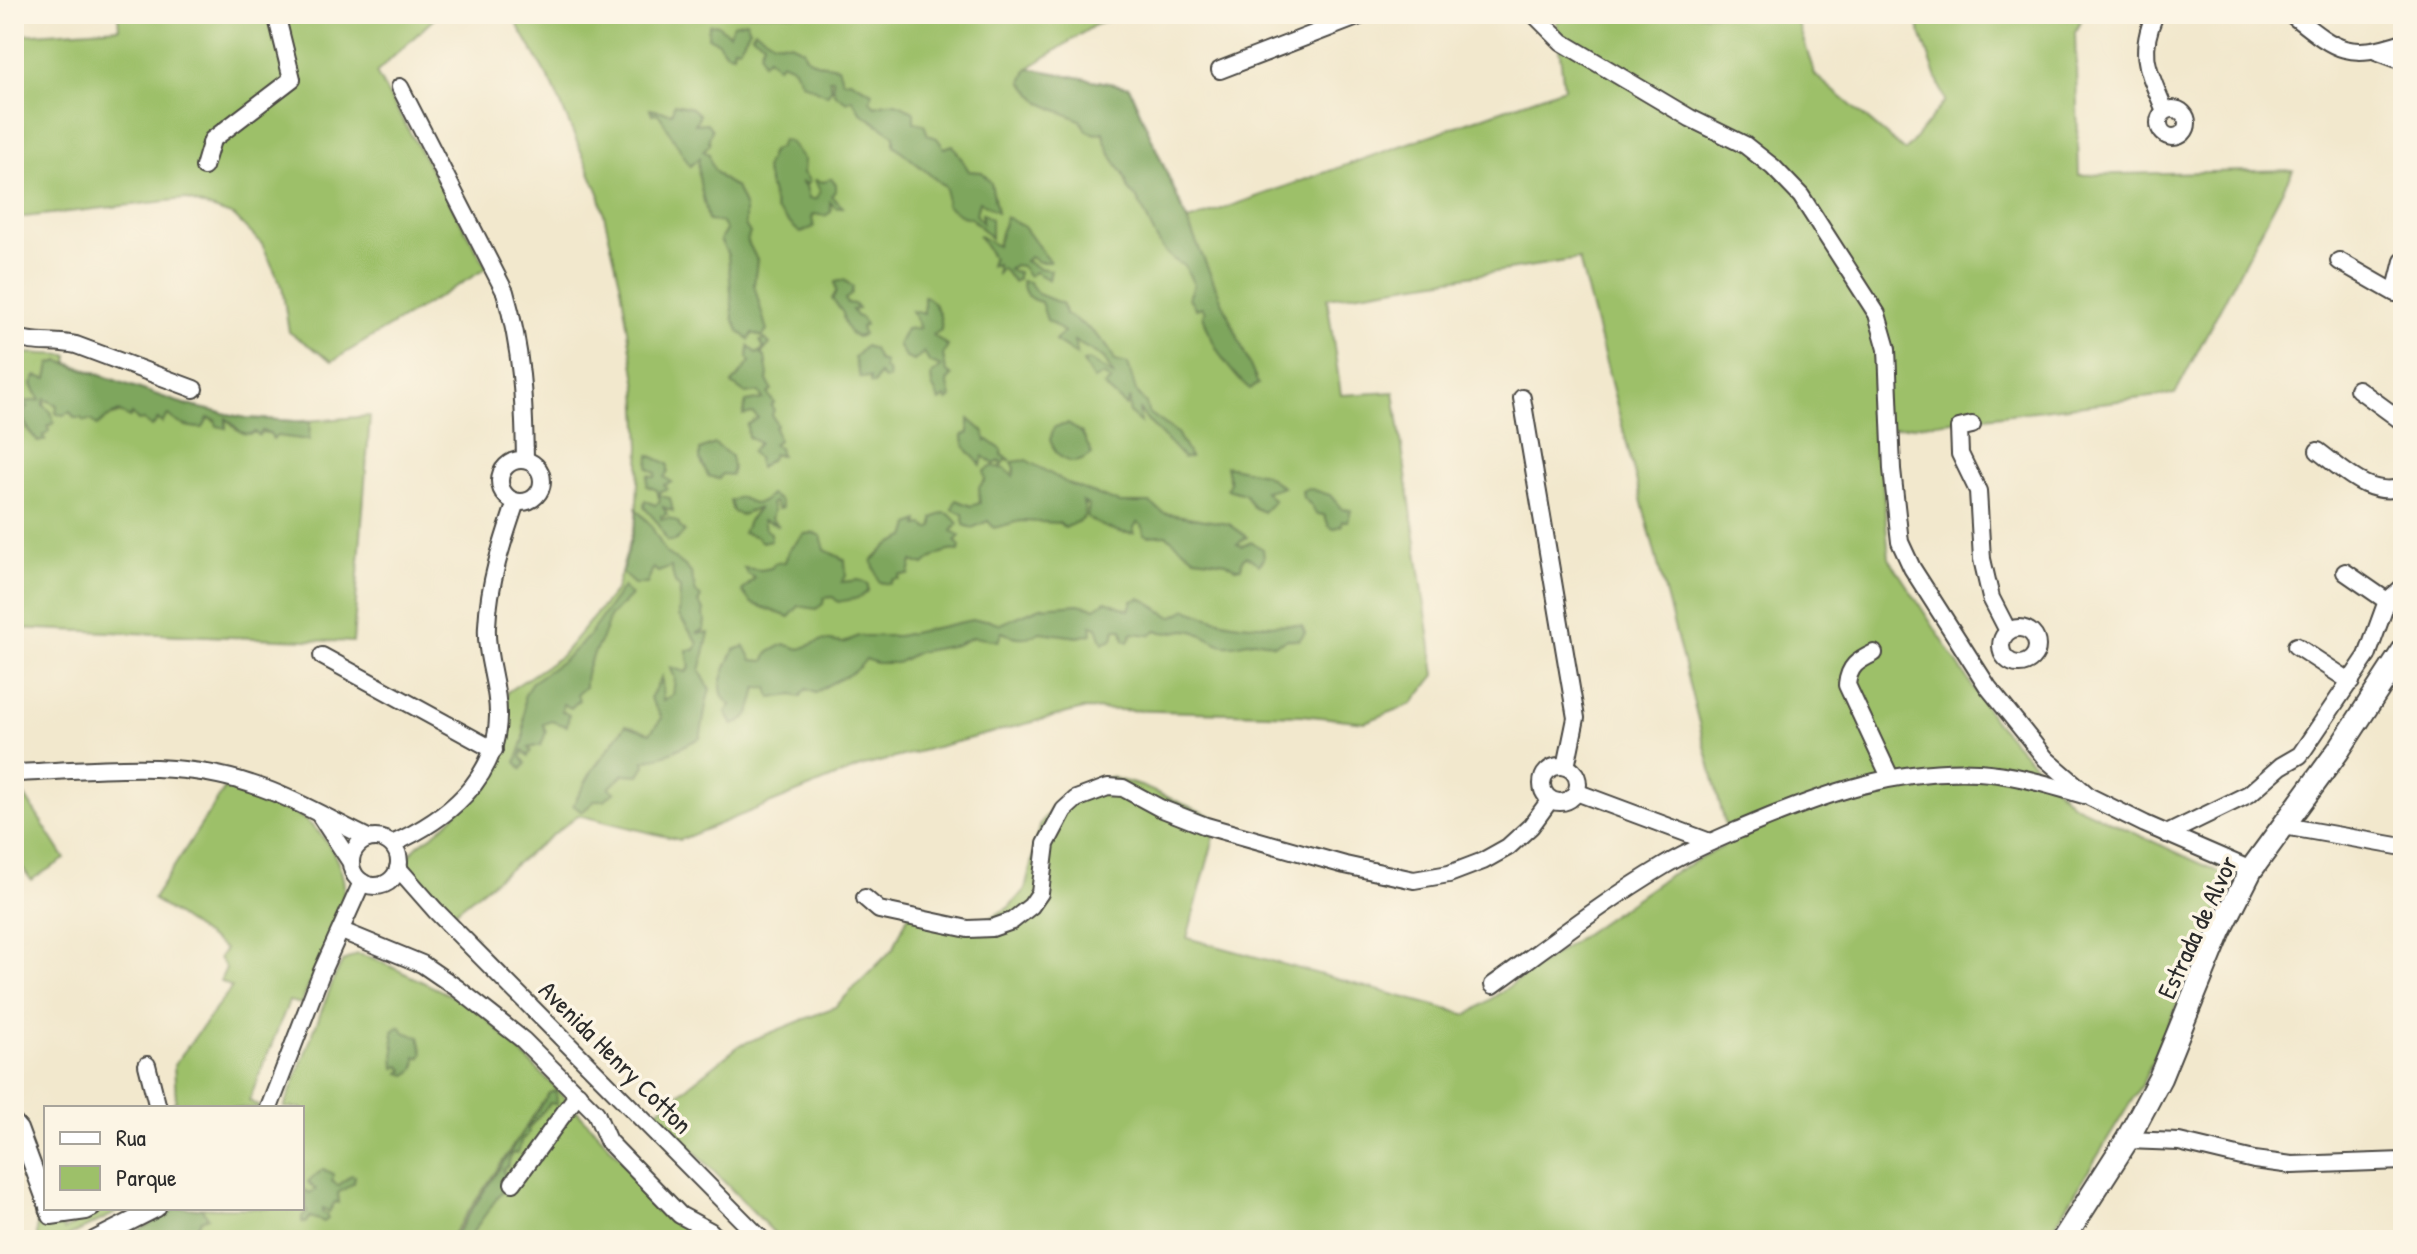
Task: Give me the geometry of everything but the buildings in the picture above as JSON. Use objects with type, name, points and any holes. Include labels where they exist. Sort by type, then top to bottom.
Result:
[{"type":"street","points":[[204,167],[212,140],[292,79],[276,14]]},
{"type":"street","points":[[1220,70],[1365,14]]},
{"type":"street","points":[[1534,14],[1562,42],[1690,118],[1745,145],[1773,167],[1801,196],[1877,314],[1887,349],[1892,469],[1900,542],[1912,568],[1988,687],[2046,759],[2090,797]]},
{"type":"street","points":[[2155,14],[2144,45],[2145,58],[2165,111]]},
{"type":"street","points":[[2291,14],[2327,43],[2349,51],[2376,51],[2403,42]]},
{"type":"street","points":[[2376,51],[2403,61]]},
{"type":"street","points":[[400,87],[505,292],[514,323],[524,388],[525,459]]},
{"type":"street","points":[[2339,261],[2399,296],[2403,261]]},
{"type":"street","points":[[14,337],[36,344],[76,345],[194,389]]},
{"type":"street","points":[[2358,389],[2403,422]]},
{"type":"street","points":[[1522,398],[1576,718],[1566,767]]},
{"type":"street","points":[[1972,425],[1959,428],[1960,454],[1978,491],[1982,559],[1991,598],[2008,631]]},
{"type":"street","points":[[2318,451],[2369,488],[2391,491],[2403,487]]},
{"type":"street","points":[[525,459],[539,470],[542,485],[532,499],[516,502],[502,492],[499,476],[509,463],[525,459]]},
{"type":"street","points":[[392,844],[435,822],[457,805],[494,750],[498,715],[486,629],[491,580],[516,502]]},
{"type":"street","points":[[2345,572],[2387,601]]},
{"type":"street","points":[[2167,834],[2249,794],[2281,766],[2300,755],[2367,656],[2387,601],[2403,587]]},
{"type":"street","points":[[2019,627],[2035,636],[2037,648],[2033,658],[2026,663],[2015,664],[2005,658],[2000,644],[2008,631],[2019,627]]},
{"type":"street","points":[[2296,646],[2351,682]]},
{"type":"street","name":"Estrada de Alvor","points":[[2063,1240],[2127,1140],[2160,1078],[2220,931],[2251,870],[2338,751],[2403,651]]},
{"type":"street","points":[[1874,653],[1849,669],[1847,685],[1890,777]]},
{"type":"street","points":[[322,656],[494,750]]},
{"type":"street","points":[[1988,687],[2005,658]]},
{"type":"street","points":[[1555,766],[1566,767],[1577,777],[1576,792],[1565,802],[1550,800],[1541,787],[1543,776],[1555,766]]},
{"type":"street","points":[[14,773],[149,768],[202,772],[251,783],[368,838],[383,838],[392,844],[398,853],[398,868],[386,883]]},
{"type":"street","points":[[1493,985],[1664,866],[1710,842],[1799,804],[1890,777],[1942,771],[2016,776],[2090,797],[2251,870]]},
{"type":"street","points":[[865,898],[879,910],[968,929],[992,928],[1012,921],[1031,906],[1040,893],[1046,844],[1064,810],[1076,799],[1108,787],[1123,788],[1160,808],[1206,826],[1345,865],[1414,880],[1449,874],[1508,847],[1531,826],[1550,800]]},
{"type":"street","points":[[1576,792],[1710,842]]},
{"type":"street","points":[[320,816],[350,861],[354,875],[362,882],[371,886],[386,883],[410,893],[435,910]]},
{"type":"street","points":[[2284,826],[2403,847]]},
{"type":"street","points":[[350,861],[356,846],[368,838]]},
{"type":"street","points":[[398,868],[435,910]]},
{"type":"street","points":[[270,1106],[322,971],[362,882]]},
{"type":"street","name":"Avenida Henry Cotton","points":[[435,910],[762,1240]]},
{"type":"street","points":[[342,931],[422,964],[523,1040],[596,1113],[608,1141],[680,1215],[710,1231],[718,1240]]},
{"type":"street","points":[[147,1065],[157,1106]]},
{"type":"street","points":[[513,1183],[578,1094]]},
{"type":"street","points":[[14,1123],[44,1197]]},
{"type":"street","points":[[2127,1140],[2179,1142],[2254,1160],[2292,1165],[2403,1161]]},
{"type":"street","points":[[49,1210],[51,1216],[88,1210]]},
{"type":"street","points":[[94,1240],[153,1210]]},
{"type":"green space","points":[[14,14],[17,14],[20,35],[119,28],[118,14],[439,14],[376,73],[487,268],[332,361],[289,332],[282,287],[262,244],[234,216],[185,199],[16,218]]},
{"type":"green space","points":[[511,14],[1124,14],[1095,25],[1029,68],[1129,87],[1188,221],[1564,88],[1556,21],[1581,14],[1795,14],[1815,75],[1905,151],[1945,101],[1914,14],[2083,14],[2075,32],[2079,175],[2293,170],[2175,394],[1878,430],[1889,558],[1996,723],[2072,804],[2232,878],[2143,1082],[2046,1240],[781,1240],[656,1112],[740,1045],[835,1007],[893,949],[912,907],[955,919],[984,921],[1008,908],[1025,890],[1041,823],[1060,799],[1085,784],[1110,777],[1141,786],[1219,819],[1187,938],[1468,1015],[1669,875],[1730,843],[1579,259],[1327,298],[1341,395],[1394,392],[1435,675],[1412,704],[1365,722],[1302,715],[1083,709],[860,767],[680,840],[578,815],[453,913],[422,883],[407,860],[417,846],[454,815],[498,756],[507,720],[507,692],[561,656],[616,590],[636,520],[640,447],[637,387],[621,287],[599,193],[553,86]]},
{"type":"green space","points":[[746,21],[750,29],[739,48],[734,47],[733,54],[725,52],[718,42],[708,37],[709,25],[716,24],[729,34],[733,24]]},
{"type":"green space","points":[[755,30],[774,42],[790,43],[803,49],[806,57],[816,63],[838,67],[843,81],[850,80],[872,92],[870,101],[875,106],[895,103],[904,106],[914,112],[914,122],[924,124],[928,135],[937,138],[944,148],[953,145],[969,171],[982,172],[991,183],[997,212],[979,201],[976,214],[982,222],[982,213],[991,219],[991,238],[971,218],[946,205],[946,188],[894,145],[894,135],[861,113],[852,99],[847,102],[834,93],[833,79],[829,79],[832,88],[827,95],[802,83],[793,67],[781,62],[778,67],[768,58],[763,63],[760,52],[764,42],[752,35]]},
{"type":"green space","points":[[1028,68],[1129,87],[1258,384],[1250,389],[1215,346],[1203,315],[1205,311],[1202,307],[1196,309],[1189,298],[1194,285],[1185,266],[1167,254],[1156,238],[1108,148],[1103,132],[1096,134],[1087,131],[1080,120],[1041,103],[1022,82]]},
{"type":"green space","points":[[674,104],[692,108],[700,115],[695,124],[707,123],[712,130],[710,144],[703,151],[709,154],[718,174],[736,187],[745,208],[745,225],[750,233],[747,240],[757,260],[754,285],[767,331],[762,337],[753,333],[749,340],[739,331],[733,318],[728,255],[720,240],[726,230],[721,222],[708,221],[700,182],[699,158],[690,166],[660,116],[652,114],[650,109],[672,113]]},
{"type":"green space","points":[[782,140],[790,142],[804,160],[803,173],[810,181],[808,184],[801,182],[806,186],[809,199],[816,199],[820,191],[815,180],[824,182],[831,178],[836,190],[831,196],[843,207],[836,208],[830,202],[831,212],[825,216],[814,214],[814,227],[800,233],[776,210],[765,169],[772,151],[779,147]]},
{"type":"green space","points":[[1006,217],[1024,227],[1050,262],[1039,262],[1030,257],[1025,261],[1051,270],[1049,280],[1035,272],[1029,276],[1021,266],[1014,265],[1009,270],[1018,272],[1018,279],[1014,282],[1002,268],[997,274],[997,264],[991,266],[993,258],[978,235],[997,246]]},
{"type":"green space","points":[[844,280],[853,287],[851,295],[845,299],[858,309],[852,310],[865,325],[861,327],[863,335],[857,337],[849,331],[843,313],[832,299],[836,292],[835,282]]},
{"type":"green space","points":[[1022,281],[1029,282],[1038,294],[1063,304],[1065,314],[1094,333],[1115,361],[1128,364],[1136,391],[1148,412],[1177,433],[1190,457],[1183,458],[1139,409],[1141,423],[1129,413],[1130,398],[1126,406],[1104,386],[1111,381],[1103,375],[1094,380],[1083,362],[1089,360],[1113,375],[1104,358],[1074,341],[1077,355],[1055,341],[1064,332],[1047,320],[1041,302],[1027,295]]},
{"type":"green space","points":[[924,296],[938,310],[941,320],[941,330],[933,335],[948,346],[943,355],[946,371],[952,376],[947,381],[951,398],[947,401],[945,397],[940,401],[932,386],[931,375],[941,367],[929,362],[924,352],[914,361],[906,358],[898,345],[906,329],[920,328],[912,311],[924,314]]},
{"type":"green space","points":[[765,339],[770,344],[761,354],[765,357],[767,380],[772,390],[768,394],[774,403],[771,406],[774,410],[772,415],[777,425],[778,440],[773,444],[779,448],[781,455],[773,454],[759,468],[757,458],[751,452],[759,443],[748,437],[747,425],[758,418],[753,413],[743,415],[746,402],[763,399],[759,392],[746,394],[732,384],[750,362],[749,346],[757,354],[764,348],[760,341]]},
{"type":"green space","points":[[865,346],[873,349],[878,360],[885,362],[884,369],[888,370],[889,379],[879,374],[874,384],[870,383],[870,378],[860,377],[854,358]]},
{"type":"green space","points":[[14,349],[21,353],[68,355],[68,363],[132,386],[59,361],[47,380],[36,376],[32,384],[41,400],[25,402],[17,392],[14,393]]},
{"type":"green space","points":[[59,361],[186,405],[246,418],[310,422],[309,440],[277,436],[273,439],[270,433],[262,431],[259,436],[255,432],[246,434],[226,418],[226,428],[217,426],[215,420],[208,418],[203,428],[198,428],[180,424],[168,415],[162,423],[158,419],[152,427],[143,420],[138,421],[132,414],[130,418],[119,412],[97,426],[91,420],[74,418],[70,411],[64,415],[56,414],[57,405],[45,399],[43,405],[51,412],[54,423],[48,426],[49,432],[43,436],[45,440],[38,442],[24,421],[27,406],[14,404],[14,393],[17,392],[25,402],[40,400],[32,384],[36,376],[47,379],[50,364]]},
{"type":"green space","points":[[45,398],[73,415],[91,420],[123,413],[150,423],[158,419],[162,423],[167,415],[208,418],[226,428],[225,417],[236,429],[304,438],[309,422],[294,421],[370,416],[353,642],[14,628],[14,404],[27,406],[27,429],[34,437],[43,436]]},
{"type":"green space","points":[[969,419],[984,432],[986,441],[1002,450],[1001,455],[1011,460],[1006,460],[1001,466],[1000,461],[994,464],[983,456],[981,465],[964,444],[963,435],[969,433]]},
{"type":"green space","points":[[1068,424],[1082,433],[1092,454],[1085,459],[1072,462],[1062,458],[1050,440],[1054,427]]},
{"type":"green space","points":[[715,444],[731,456],[733,468],[731,475],[722,474],[719,479],[708,476],[700,459],[700,450]]},
{"type":"green space","points":[[649,455],[668,464],[664,477],[672,482],[664,485],[667,489],[660,491],[660,496],[670,498],[673,511],[663,507],[667,514],[661,519],[669,518],[679,523],[685,532],[675,541],[667,541],[658,523],[644,507],[645,500],[655,505],[660,502],[657,490],[647,486],[648,475],[655,477],[656,473],[648,468]]},
{"type":"green space","points":[[1026,460],[1071,485],[1120,503],[1150,503],[1164,513],[1229,524],[1247,537],[1237,544],[1242,546],[1251,542],[1263,549],[1264,559],[1259,565],[1247,556],[1243,558],[1241,568],[1235,568],[1226,562],[1195,558],[1166,535],[1144,534],[1138,522],[1134,533],[1117,531],[1097,523],[1087,517],[1089,506],[1083,502],[1083,519],[1065,528],[1059,523],[1021,521],[994,528],[988,521],[972,528],[964,525],[963,514],[952,509],[956,500],[971,506],[980,503],[979,487],[985,480],[984,471],[993,466],[1005,469],[1013,476],[1015,468],[1012,462]]},
{"type":"green space","points":[[1226,466],[1264,474],[1283,487],[1265,491],[1274,501],[1263,512],[1253,507],[1245,494],[1227,489],[1230,483]]},
{"type":"green space","points":[[1308,488],[1330,495],[1342,509],[1351,510],[1348,521],[1342,521],[1342,525],[1334,529],[1329,526],[1324,515],[1316,514],[1303,498],[1302,491]]},
{"type":"green space","points":[[770,494],[780,501],[782,508],[778,509],[774,502],[771,504],[771,519],[779,526],[763,520],[765,529],[771,533],[771,540],[762,542],[755,536],[743,533],[759,508],[742,515],[733,512],[730,501],[739,497],[755,504],[764,501]]},
{"type":"green space","points":[[636,509],[650,524],[666,553],[691,573],[696,593],[701,597],[698,603],[704,610],[704,630],[696,633],[709,633],[700,671],[710,689],[700,738],[665,755],[644,761],[639,775],[624,774],[609,788],[615,792],[604,800],[596,800],[582,812],[573,805],[592,771],[626,725],[650,733],[662,718],[650,698],[662,677],[663,701],[673,695],[675,678],[670,667],[686,672],[690,668],[687,650],[695,650],[698,643],[679,616],[680,588],[675,583],[671,567],[658,572],[653,568],[647,584],[634,584],[622,573]]},
{"type":"green space","points":[[944,513],[958,523],[952,531],[960,536],[955,541],[960,546],[959,551],[940,554],[924,565],[912,561],[909,575],[900,575],[890,584],[879,582],[872,561],[888,545],[906,537],[910,525],[919,521],[918,526],[924,525],[929,529],[933,526],[933,518]]},
{"type":"green space","points":[[804,534],[821,536],[825,550],[845,560],[846,576],[842,582],[859,580],[868,584],[868,591],[857,598],[838,602],[833,597],[824,598],[823,604],[816,609],[799,606],[789,617],[751,603],[742,591],[755,578],[744,568],[761,570],[785,562],[789,550]]},
{"type":"green space","points":[[623,587],[631,596],[609,617],[587,668],[585,687],[577,694],[579,700],[571,708],[563,704],[562,711],[569,715],[567,726],[551,721],[543,724],[546,732],[541,745],[529,748],[528,756],[523,751],[521,757],[526,763],[522,769],[516,762],[524,739],[524,697],[531,683],[565,659],[587,638]]},
{"type":"green space","points":[[1140,598],[1172,617],[1187,609],[1239,624],[1302,626],[1305,633],[1299,640],[1288,639],[1274,645],[1253,641],[1224,645],[1188,630],[1169,633],[1157,630],[1150,635],[1132,633],[1128,642],[1124,640],[1122,629],[1115,629],[1113,639],[1103,643],[1097,627],[1091,625],[1092,634],[1078,637],[1040,632],[1021,637],[1002,632],[998,641],[973,637],[956,645],[918,652],[897,663],[876,663],[866,659],[849,675],[816,693],[806,689],[800,697],[771,698],[768,688],[757,687],[751,710],[744,719],[733,725],[726,712],[731,705],[722,693],[724,672],[734,650],[745,646],[752,660],[764,661],[769,652],[784,644],[800,649],[822,640],[844,643],[858,636],[898,636],[972,620],[990,620],[1000,624],[1041,607],[1078,604],[1095,608],[1106,601],[1129,610],[1132,601]]},
{"type":"green space","points":[[225,788],[287,809],[313,826],[333,852],[344,883],[342,899],[333,929],[301,1004],[289,1001],[249,1101],[260,1106],[171,1106],[176,1100],[174,1065],[232,987],[220,981],[226,968],[219,958],[225,949],[153,899]]},
{"type":"green space","points":[[23,793],[65,859],[31,880],[19,862],[14,865],[14,798]]},
{"type":"green space","points":[[357,954],[373,958],[469,1004],[554,1086],[696,1240],[467,1240],[506,1184],[502,1170],[518,1144],[550,1103],[557,1104],[555,1091],[549,1093],[449,1240],[123,1240],[174,1210],[304,1210],[304,1106],[285,1106],[343,961]]},
{"type":"green space","points":[[400,1026],[404,1032],[419,1037],[423,1054],[420,1058],[416,1057],[415,1068],[406,1075],[400,1073],[404,1070],[400,1066],[395,1068],[393,1031]]},
{"type":"green space","points":[[556,1091],[557,1104],[550,1103],[528,1128],[529,1132],[522,1139],[518,1152],[511,1154],[508,1166],[503,1170],[507,1184],[467,1240],[452,1240],[549,1093]]},
{"type":"green space","points":[[323,1169],[333,1174],[332,1181],[338,1186],[351,1175],[355,1176],[354,1183],[338,1193],[339,1203],[335,1202],[329,1212],[323,1208],[322,1212],[328,1219],[324,1222],[310,1217],[306,1223],[302,1222],[307,1212],[304,1190],[310,1193],[316,1190],[308,1182]]},
{"type":"green space","points":[[101,1210],[122,1210],[61,1240],[37,1240],[37,1214],[47,1221],[61,1223],[64,1230]]},
{"type":"green space","points":[[174,1210],[203,1210],[208,1217],[188,1232],[185,1229],[154,1238],[123,1240]]}]
